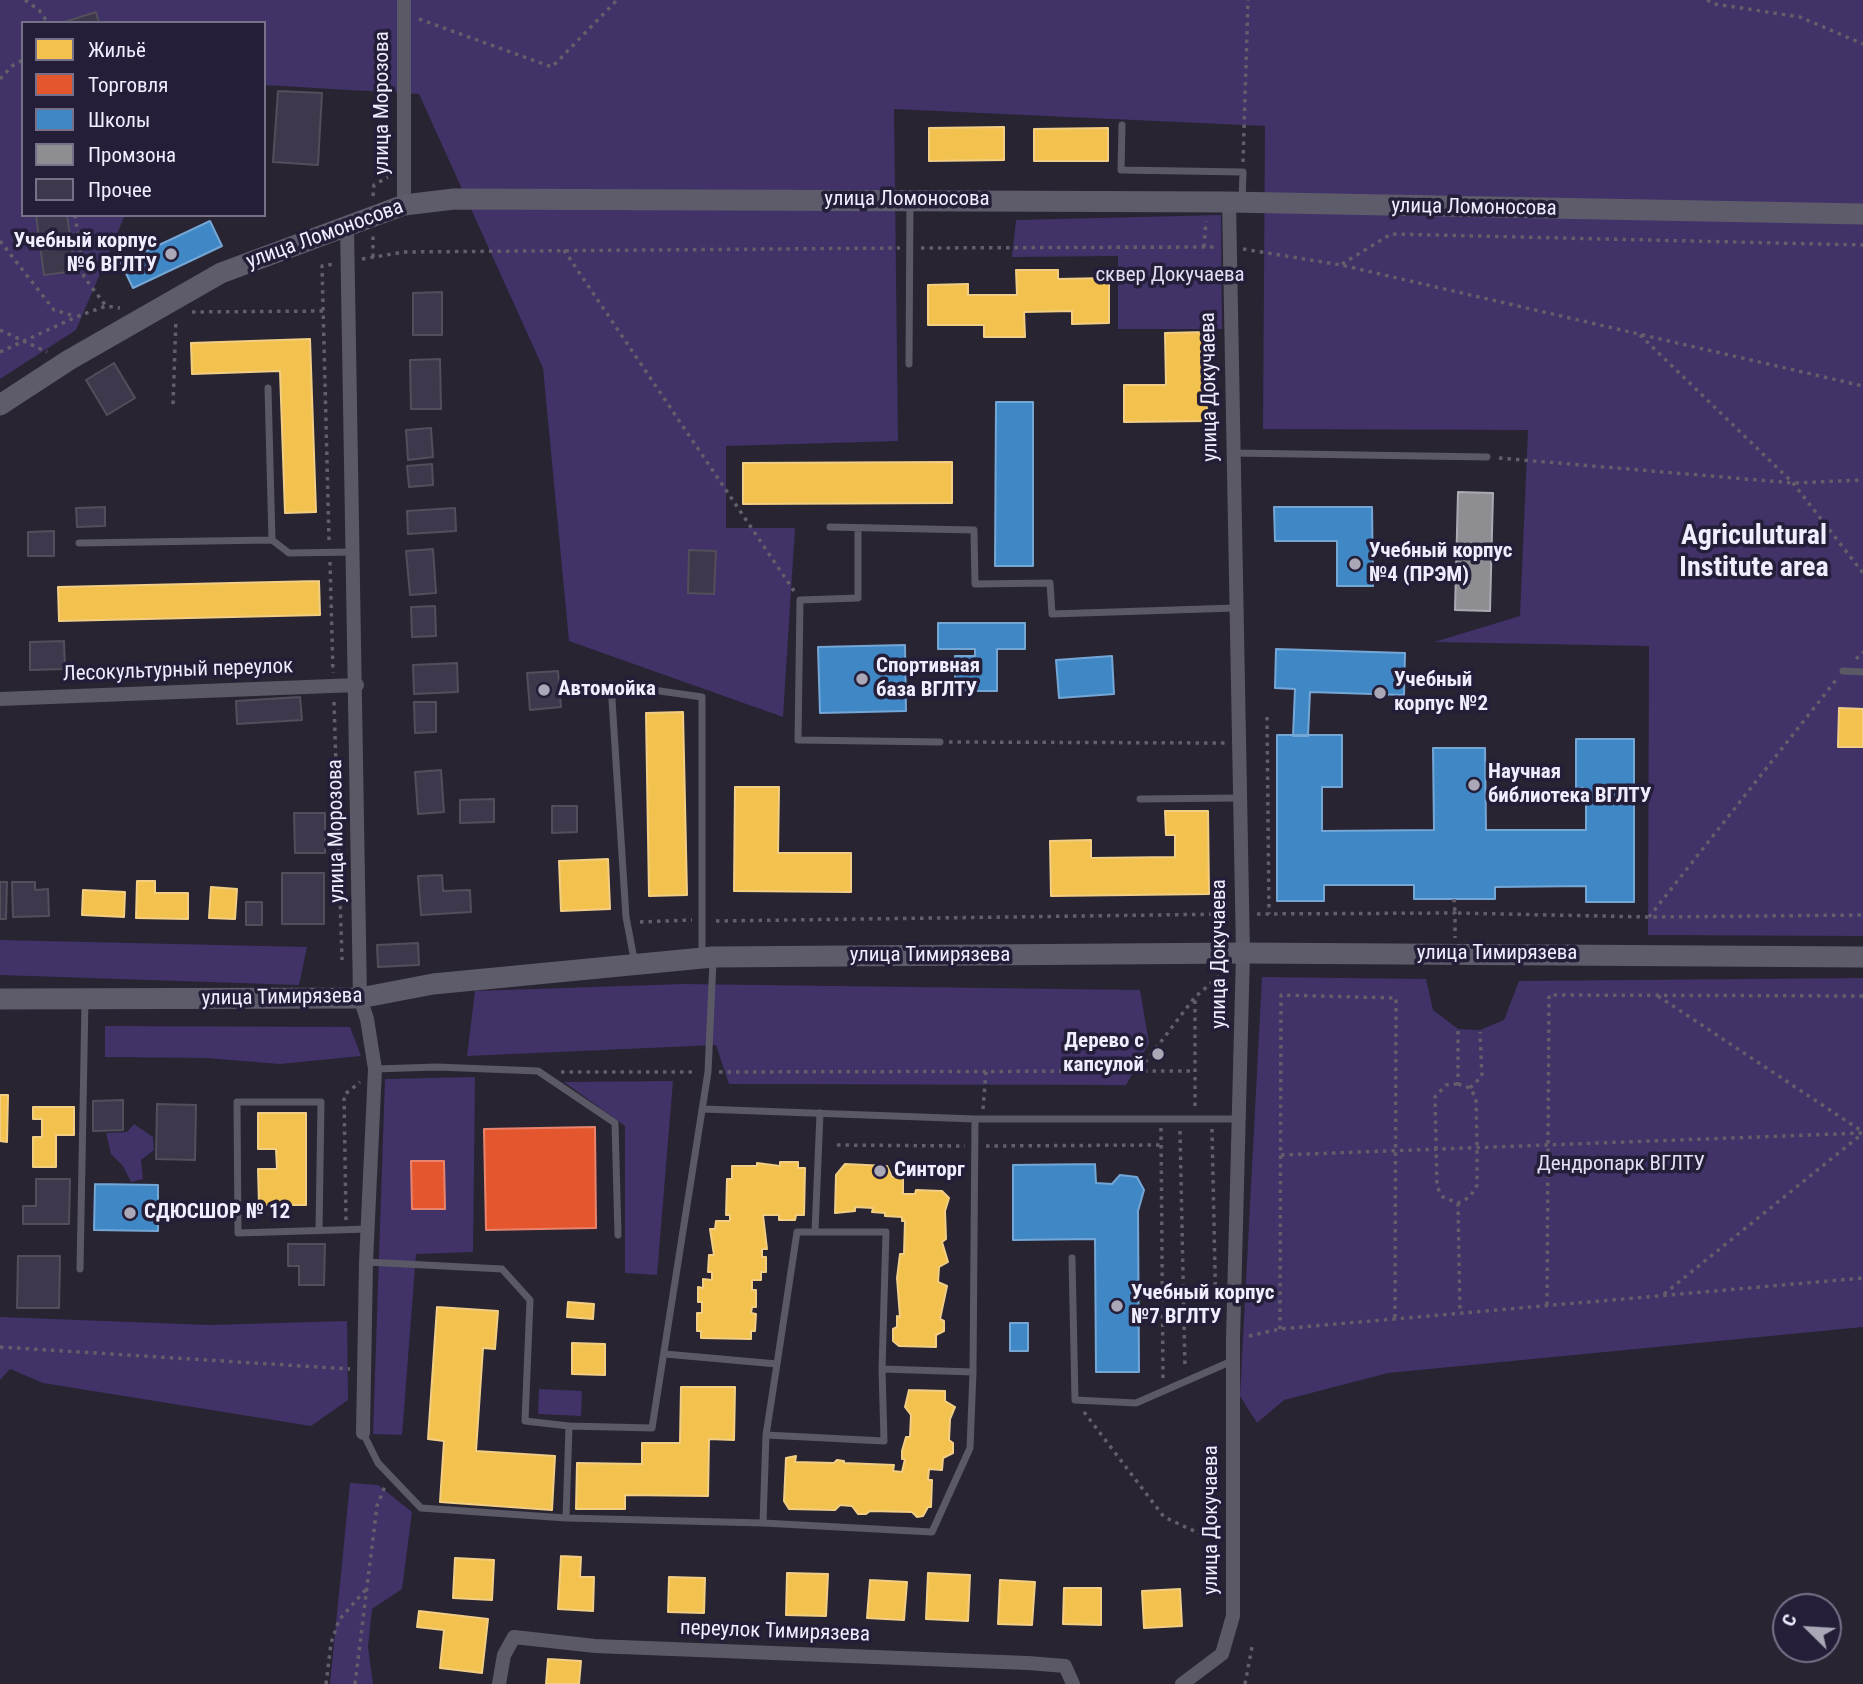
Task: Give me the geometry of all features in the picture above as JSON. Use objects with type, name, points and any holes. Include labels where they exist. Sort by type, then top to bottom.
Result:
[{"type":"main road","name":"улица Ломоносова","points":[[0,405],[69,360],[172,307],[221,273],[404,205],[454,199],[1235,202],[1863,214]]},
{"type":"main road","name":"улица Тимирязева","points":[[0,999],[360,998],[433,984],[708,958],[1242,953],[1863,957]]},
{"type":"street","name":"улица Морозова","points":[[404,7],[404,205]]},
{"type":"street","name":"улица Докучаева","points":[[1182,1684],[1222,1654],[1233,1616],[1233,1339],[1242,953],[1228,247],[1235,202]]},
{"type":"street","name":"улица Морозова","points":[[347,226],[357,685],[360,998],[367,1019],[375,1069],[366,1262],[363,1433]]},
{"type":"street","name":"Лесокультурный переулок","points":[[0,699],[357,685]]},
{"type":"street","name":"переулок Тимирязева","points":[[499,1684],[504,1655],[514,1637],[595,1646],[1028,1663],[1065,1667],[1073,1684]]},
{"type":"lane","points":[[1122,125],[1121,170],[1243,172],[1235,202]]},
{"type":"lane","points":[[909,363],[910,200]]},
{"type":"lane","points":[[268,388],[272,540]]},
{"type":"lane","points":[[1232,453],[1487,457]]},
{"type":"lane","points":[[830,527],[974,530],[975,584],[1050,583],[1052,614],[1235,608]]},
{"type":"lane","points":[[858,528],[858,598],[800,600],[798,740],[940,742]]},
{"type":"lane","points":[[79,543],[272,540],[289,553],[354,552]]},
{"type":"lane","points":[[1843,671],[1863,672]]},
{"type":"lane","points":[[611,684],[627,922],[635,964]]},
{"type":"lane","points":[[366,1262],[502,1269],[530,1300],[524,1422],[652,1429],[708,1072],[708,958],[702,920],[702,697],[611,684],[564,689]]},
{"type":"lane","points":[[1140,799],[1239,798]]},
{"type":"lane","points":[[80,1269],[85,1000]]},
{"type":"lane","points":[[375,1069],[437,1067],[538,1071],[615,1123],[618,1235]]},
{"type":"lane","points":[[319,1230],[321,1102],[237,1102],[238,1233],[368,1229]]},
{"type":"lane","points":[[702,1109],[979,1119],[1240,1119]]},
{"type":"lane","points":[[815,1232],[820,1113]]},
{"type":"lane","points":[[363,1433],[388,1476],[421,1508],[566,1518],[763,1523],[932,1532],[970,1448],[974,1372],[975,1147],[979,1119]]},
{"type":"lane","points":[[763,1523],[766,1435],[797,1232],[886,1232],[882,1369],[884,1441],[766,1435]]},
{"type":"lane","points":[[1072,1258],[1075,1400],[1136,1403],[1233,1361]]},
{"type":"lane","points":[[665,1354],[777,1364]]},
{"type":"lane","points":[[882,1369],[974,1372]]},
{"type":"lane","points":[[566,1518],[569,1426]]},
{"type":"path","points":[[25,0],[39,10],[47,21]]},
{"type":"path","points":[[404,7],[552,67],[617,0]]},
{"type":"path","points":[[1243,172],[1248,0]]},
{"type":"path","points":[[1707,0],[1715,4],[1800,17],[1863,44]]},
{"type":"path","points":[[0,79],[12,66],[21,61]]},
{"type":"path","points":[[75,217],[85,277],[106,306]]},
{"type":"path","points":[[1341,265],[1391,234],[1863,245]]},
{"type":"path","points":[[0,241],[54,310],[76,317]]},
{"type":"path","points":[[342,963],[322,266],[404,252],[1228,247],[1341,265],[1863,386]]},
{"type":"path","points":[[564,250],[800,600]]},
{"type":"path","points":[[0,352],[20,341],[106,306],[123,309]]},
{"type":"path","points":[[173,404],[172,307],[323,311]]},
{"type":"path","points":[[0,330],[20,341],[69,360]]},
{"type":"path","points":[[1640,334],[1793,483],[1863,573]]},
{"type":"path","points":[[1487,457],[1793,483],[1863,480]]},
{"type":"path","points":[[1649,917],[1843,671],[1863,652]]},
{"type":"path","points":[[1268,717],[1269,914]]},
{"type":"path","points":[[940,742],[1238,743]]},
{"type":"path","points":[[1454,899],[1455,954]]},
{"type":"path","points":[[708,958],[716,919],[1455,912],[1649,917],[1863,915]]},
{"type":"path","points":[[627,922],[702,920]]},
{"type":"path","points":[[1280,1329],[1281,995],[1396,998],[1395,1319]]},
{"type":"path","points":[[1547,1306],[1549,995],[1863,996]]},
{"type":"path","points":[[1657,995],[1863,1133]]},
{"type":"path","points":[[1139,1071],[1195,997],[1195,1119]]},
{"type":"path","points":[[1458,1031],[1458,1084]]},
{"type":"path","points":[[1470,1088],[1482,1076],[1480,1032]]},
{"type":"path","points":[[346,1229],[344,1095],[375,1069]]},
{"type":"path","points":[[538,1071],[1194,1070]]},
{"type":"path","points":[[979,1119],[986,1071]]},
{"type":"path","points":[[1458,1084],[1470,1088],[1476,1098],[1477,1185],[1470,1197],[1458,1203],[1443,1197],[1437,1187],[1435,1097],[1446,1085],[1458,1084]]},
{"type":"path","points":[[1161,1119],[1163,1392]]},
{"type":"path","points":[[1180,1119],[1185,1380]]},
{"type":"path","points":[[1212,1119],[1216,1326]]},
{"type":"path","points":[[1280,1155],[1863,1133]]},
{"type":"path","points":[[1662,1296],[1863,1133]]},
{"type":"path","points":[[837,1145],[1161,1145]]},
{"type":"path","points":[[1458,1203],[1460,1313]]},
{"type":"path","points":[[1233,1339],[1280,1329],[1863,1278]]},
{"type":"path","points":[[0,1347],[363,1370]]},
{"type":"path","points":[[1075,1400],[1164,1517],[1206,1536],[1219,1536],[1219,1549]]},
{"type":"path","points":[[355,1684],[377,1506],[388,1476]]},
{"type":"path","points":[[326,1684],[331,1643],[339,1620],[369,1586]]},
{"type":"path","points":[[1245,1684],[1252,1647]]},
{"type":"green space","points":[[0,0],[1863,0],[1863,936],[1648,935],[1649,646],[1434,642],[1520,616],[1528,430],[1263,429],[1265,126],[894,109],[898,441],[726,446],[726,528],[795,528],[783,717],[569,641],[543,368],[419,94],[266,85],[266,21],[21,21],[21,217],[124,217],[76,330],[0,379]]},
{"type":"green space","name":"сквер Докучаева","points":[[1221,215],[1222,329],[1118,329],[1118,256],[1012,257],[1016,220]]},
{"type":"green space","points":[[0,940],[307,947],[299,985],[0,975]]},
{"type":"green space","name":"Дендропарк ВГЛТУ","points":[[1262,977],[1426,979],[1433,1010],[1458,1029],[1480,1030],[1504,1020],[1519,981],[1863,978],[1863,1327],[1388,1373],[1284,1400],[1257,1423],[1240,1396]]},
{"type":"green space","points":[[683,984],[1140,990],[1149,1043],[1126,1085],[729,1084],[716,1045],[467,1056],[475,991]]},
{"type":"green space","points":[[105,1026],[350,1027],[361,1056],[280,1064],[206,1058],[105,1057]]},
{"type":"green space","points":[[475,1077],[473,1252],[416,1254],[402,1435],[373,1434],[385,1079]]},
{"type":"green space","points":[[673,1081],[657,1275],[625,1273],[625,1126],[564,1082]]},
{"type":"green space","points":[[134,1124],[153,1137],[154,1150],[141,1160],[143,1179],[131,1182],[123,1166],[111,1154],[106,1133],[127,1132]]},
{"type":"green space","points":[[0,1317],[210,1325],[347,1321],[348,1400],[311,1426],[43,1383],[10,1369],[0,1380]]},
{"type":"green space","points":[[539,1389],[582,1391],[581,1416],[538,1414]]},
{"type":"green space","points":[[350,1483],[378,1485],[412,1512],[402,1589],[372,1609],[368,1647],[373,1684],[330,1684]]},
{"type":"building: Жильё","points":[[1004,127],[1004,160],[929,161],[929,128]]},
{"type":"building: Жильё","points":[[1108,128],[1108,161],[1034,161],[1034,129]]},
{"type":"building: Жильё","points":[[1016,270],[1058,270],[1058,279],[1109,278],[1109,323],[1072,324],[1072,311],[1024,312],[1025,337],[984,337],[984,325],[928,325],[928,285],[968,284],[968,295],[1017,295]]},
{"type":"building: Жильё","points":[[1206,332],[1207,421],[1124,422],[1124,385],[1166,385],[1165,333]]},
{"type":"building: Жильё","points":[[310,339],[316,512],[285,513],[280,371],[192,374],[191,343]]},
{"type":"building: Жильё","points":[[952,462],[952,503],[743,504],[743,463]]},
{"type":"building: Жильё","points":[[319,581],[320,615],[59,621],[58,587]]},
{"type":"building: Жильё","points":[[1839,708],[1863,709],[1863,747],[1838,747]]},
{"type":"building: Жильё","points":[[683,712],[687,895],[649,896],[646,713]]},
{"type":"building: Жильё","points":[[735,787],[779,787],[778,853],[851,853],[851,892],[734,891]]},
{"type":"building: Жильё","points":[[1165,811],[1208,811],[1209,894],[1051,896],[1050,841],[1091,840],[1091,858],[1175,857],[1175,835],[1166,835]]},
{"type":"building: Жильё","points":[[608,859],[610,909],[561,911],[559,861]]},
{"type":"building: Жильё","points":[[137,881],[155,881],[155,893],[188,893],[188,919],[136,918]]},
{"type":"building: Жильё","points":[[211,887],[237,889],[235,919],[209,918]]},
{"type":"building: Жильё","points":[[83,890],[125,892],[124,917],[82,915]]},
{"type":"building: Жильё","points":[[0,1095],[8,1095],[7,1142],[0,1141]]},
{"type":"building: Жильё","points":[[33,1107],[74,1107],[74,1135],[56,1135],[56,1167],[33,1167],[33,1137],[42,1137],[42,1119],[33,1119]]},
{"type":"building: Жильё","points":[[258,1113],[306,1113],[306,1205],[259,1205],[258,1169],[277,1169],[276,1149],[258,1149]]},
{"type":"building: Жильё","points":[[780,1162],[798,1162],[798,1168],[805,1168],[804,1215],[796,1215],[795,1220],[779,1220],[779,1215],[763,1215],[767,1249],[762,1249],[762,1257],[766,1257],[766,1272],[761,1272],[761,1280],[752,1280],[752,1290],[756,1290],[756,1307],[752,1307],[751,1313],[756,1314],[755,1331],[751,1331],[751,1339],[701,1338],[701,1331],[697,1331],[697,1313],[702,1313],[702,1302],[698,1302],[698,1287],[703,1288],[703,1279],[712,1280],[712,1272],[708,1272],[709,1255],[714,1255],[710,1229],[715,1229],[716,1221],[730,1221],[730,1215],[726,1215],[727,1179],[732,1179],[732,1166],[757,1166],[757,1163],[780,1166]]},
{"type":"building: Жильё","points":[[845,1164],[887,1166],[892,1177],[903,1177],[903,1194],[915,1194],[916,1190],[942,1191],[949,1198],[945,1211],[946,1239],[942,1242],[948,1262],[939,1267],[938,1282],[947,1286],[940,1319],[944,1321],[944,1331],[936,1335],[936,1347],[899,1346],[893,1341],[893,1329],[897,1327],[897,1316],[900,1317],[897,1278],[900,1254],[904,1254],[905,1221],[902,1221],[902,1217],[872,1212],[873,1208],[855,1207],[855,1211],[835,1213],[836,1175]]},
{"type":"building: Жильё","points":[[568,1302],[594,1304],[593,1319],[567,1317]]},
{"type":"building: Жильё","points":[[437,1307],[498,1311],[495,1349],[483,1348],[476,1451],[555,1456],[552,1510],[440,1502],[444,1441],[428,1439]]},
{"type":"building: Жильё","points":[[572,1343],[605,1344],[605,1375],[572,1374]]},
{"type":"building: Жильё","points":[[681,1387],[735,1387],[734,1440],[709,1439],[708,1496],[625,1495],[625,1509],[576,1509],[577,1463],[642,1464],[642,1443],[680,1443]]},
{"type":"building: Жильё","points":[[909,1390],[945,1391],[945,1401],[955,1407],[950,1419],[949,1440],[953,1443],[953,1453],[943,1458],[942,1470],[929,1469],[928,1480],[932,1480],[931,1507],[928,1507],[923,1516],[917,1517],[912,1512],[870,1511],[858,1514],[852,1506],[840,1505],[835,1510],[789,1509],[784,1501],[786,1458],[796,1456],[795,1462],[834,1463],[837,1460],[844,1463],[894,1465],[893,1471],[902,1472],[905,1459],[902,1459],[902,1451],[906,1437],[910,1437],[911,1415],[905,1407]]},
{"type":"building: Жильё","points":[[561,1556],[581,1557],[580,1577],[594,1577],[593,1611],[558,1609]]},
{"type":"building: Жильё","points":[[455,1558],[494,1560],[492,1600],[453,1598]]},
{"type":"building: Жильё","points":[[787,1573],[828,1574],[826,1616],[786,1615]]},
{"type":"building: Жильё","points":[[928,1573],[970,1575],[968,1621],[926,1619]]},
{"type":"building: Жильё","points":[[669,1577],[705,1578],[704,1613],[668,1612]]},
{"type":"building: Жильё","points":[[870,1580],[907,1582],[904,1620],[867,1618]]},
{"type":"building: Жильё","points":[[1000,1580],[1035,1582],[1032,1625],[998,1624]]},
{"type":"building: Жильё","points":[[1064,1588],[1101,1588],[1101,1625],[1063,1624]]},
{"type":"building: Жильё","points":[[1180,1589],[1182,1626],[1144,1628],[1142,1591]]},
{"type":"building: Жильё","points":[[419,1611],[488,1619],[482,1673],[440,1668],[444,1630],[417,1627]]},
{"type":"building: Жильё","points":[[548,1659],[581,1661],[579,1684],[546,1684]]},
{"type":"building: Торговля","points":[[595,1127],[596,1228],[486,1230],[484,1129]]},
{"type":"building: Торговля","points":[[411,1161],[444,1161],[445,1209],[412,1209]]},
{"type":"building: Школы","name":"Учебный корпус №6 ВГЛТУ","points":[[210,221],[222,246],[133,288],[121,263]]},
{"type":"building: Школы","points":[[996,402],[1033,402],[1033,566],[995,566]]},
{"type":"building: Школы","name":"Учебный корпус №4 (ПРЭМ)","points":[[1274,507],[1372,507],[1373,586],[1337,586],[1337,541],[1275,541]]},
{"type":"building: Школы","points":[[938,623],[1025,623],[1025,649],[997,649],[997,691],[955,691],[955,656],[975,656],[975,649],[938,649]]},
{"type":"building: Школы","name":"Спортивная база ВГЛТУ","points":[[905,645],[906,711],[820,713],[818,647]]},
{"type":"building: Школы","name":"Учебный корпус №2","points":[[1276,649],[1405,653],[1404,695],[1310,692],[1308,736],[1293,736],[1295,689],[1275,688]]},
{"type":"building: Школы","points":[[1112,656],[1114,694],[1059,698],[1056,660]]},
{"type":"building: Школы","points":[[1277,735],[1342,735],[1342,787],[1322,787],[1322,831],[1434,830],[1433,748],[1485,748],[1486,830],[1586,830],[1586,788],[1576,788],[1576,739],[1634,739],[1634,902],[1586,902],[1586,886],[1495,887],[1495,899],[1414,899],[1414,885],[1324,885],[1324,901],[1277,901]]},
{"type":"building: Школы","name":"Учебный корпус №7 ВГЛТУ","points":[[1095,1164],[1096,1183],[1112,1184],[1120,1175],[1137,1177],[1144,1190],[1138,1211],[1139,1372],[1096,1372],[1095,1239],[1013,1240],[1013,1165]]},
{"type":"building: Школы","points":[[95,1184],[158,1185],[158,1231],[94,1230]]},
{"type":"building: Школы","points":[[1010,1323],[1028,1323],[1028,1351],[1010,1351]]},
{"type":"building: Промзона","points":[[1458,492],[1493,493],[1490,611],[1455,610]]},
{"type":"building: Прочее","points":[[96,12],[98,21],[67,21]]},
{"type":"building: Прочее","points":[[278,91],[322,93],[318,165],[273,162]]},
{"type":"building: Прочее","points":[[36,217],[67,217],[75,271],[44,275]]},
{"type":"building: Прочее","points":[[442,292],[442,335],[413,335],[413,293]]},
{"type":"building: Прочее","points":[[440,359],[441,409],[411,409],[410,360]]},
{"type":"building: Прочее","points":[[114,363],[135,398],[107,415],[86,380]]},
{"type":"building: Прочее","points":[[431,428],[433,457],[408,460],[406,430]]},
{"type":"building: Прочее","points":[[432,464],[433,485],[409,487],[407,466]]},
{"type":"building: Прочее","points":[[105,507],[105,526],[77,527],[76,508]]},
{"type":"building: Прочее","points":[[455,508],[456,531],[408,534],[407,511]]},
{"type":"building: Прочее","points":[[54,531],[54,556],[28,556],[28,532]]},
{"type":"building: Прочее","points":[[433,549],[436,593],[410,595],[406,551]]},
{"type":"building: Прочее","points":[[689,550],[716,551],[714,594],[688,593]]},
{"type":"building: Прочее","points":[[435,606],[436,636],[412,637],[411,607]]},
{"type":"building: Прочее","points":[[64,641],[65,669],[30,670],[30,642]]},
{"type":"building: Прочее","points":[[457,663],[458,692],[414,694],[413,665]]},
{"type":"building: Прочее","name":"Автомойка","points":[[558,671],[561,707],[530,710],[527,673]]},
{"type":"building: Прочее","points":[[300,697],[302,720],[237,724],[236,701]]},
{"type":"building: Прочее","points":[[414,702],[436,702],[436,732],[415,733]]},
{"type":"building: Прочее","points":[[441,770],[444,812],[418,814],[415,772]]},
{"type":"building: Прочее","points":[[494,799],[494,822],[460,823],[460,800]]},
{"type":"building: Прочее","points":[[552,806],[577,806],[577,832],[552,833]]},
{"type":"building: Прочее","points":[[294,813],[325,813],[325,853],[295,853]]},
{"type":"building: Прочее","points":[[282,873],[324,873],[324,924],[282,924]]},
{"type":"building: Прочее","points":[[442,875],[443,891],[470,890],[471,912],[421,915],[418,876]]},
{"type":"building: Прочее","points":[[0,882],[7,882],[6,919],[0,919]]},
{"type":"building: Прочее","points":[[12,882],[35,882],[35,890],[48,889],[49,916],[13,917]]},
{"type":"building: Прочее","points":[[246,902],[262,902],[262,925],[246,925]]},
{"type":"building: Прочее","points":[[418,943],[419,965],[378,967],[377,945]]},
{"type":"building: Прочее","points":[[123,1100],[123,1130],[93,1131],[93,1101]]},
{"type":"building: Прочее","points":[[157,1104],[196,1105],[195,1160],[156,1159]]},
{"type":"building: Прочее","points":[[36,1179],[70,1179],[69,1224],[23,1224],[23,1206],[36,1206]]},
{"type":"building: Прочее","points":[[288,1244],[325,1244],[324,1285],[299,1285],[299,1266],[288,1266]]},
{"type":"building: Прочее","points":[[18,1256],[60,1256],[59,1308],[17,1308]]},
{"type":"place","name":"Учебный корпус №6 ВГЛТУ","points":[[171,254]]},
{"type":"place","name":"Учебный корпус №4 (ПРЭМ)","points":[[1355,564]]},
{"type":"place","name":"Спортивная база ВГЛТУ","points":[[862,679]]},
{"type":"place","name":"Автомойка","points":[[544,690]]},
{"type":"place","name":"Учебный корпус №2","points":[[1380,693]]},
{"type":"place","name":"Научная библиотека ВГЛТУ","points":[[1474,785]]},
{"type":"place","name":"Дерево с капсулой","points":[[1158,1054]]},
{"type":"place","name":"Синторг","points":[[880,1171]]},
{"type":"place","name":"СДЮСШОР № 12","points":[[130,1213]]},
{"type":"place","name":"Учебный корпус №7 ВГЛТУ","points":[[1117,1306]]},
{"type":"district","name":"Agriculutural Institute area","points":[[1754,553]]}]
